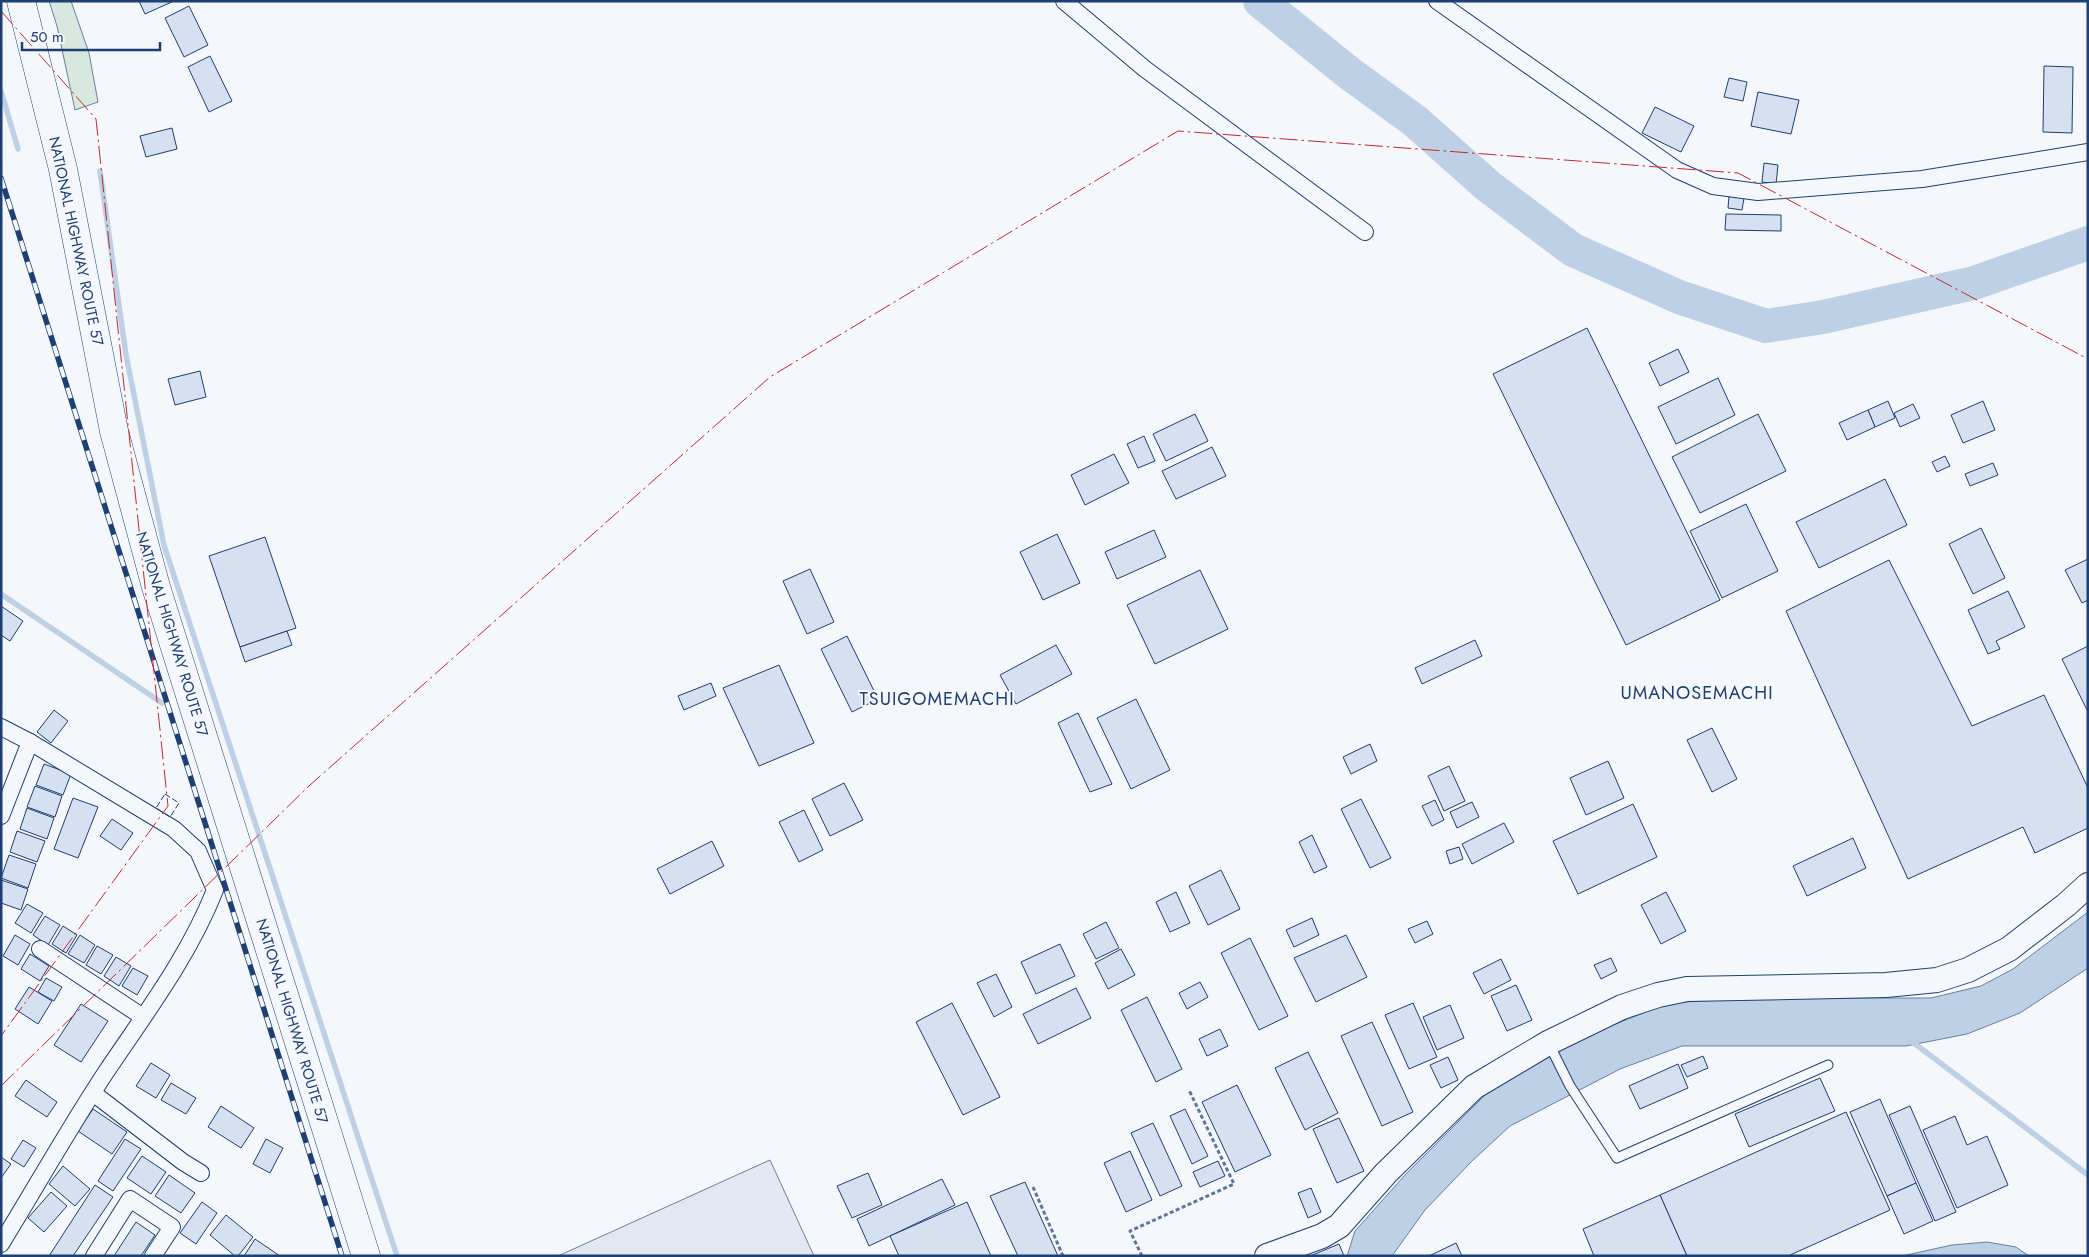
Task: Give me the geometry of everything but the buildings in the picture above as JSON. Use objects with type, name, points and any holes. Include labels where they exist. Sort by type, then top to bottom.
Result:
[{"type":"highway","name":"NATIONAL HIGHWAY ROUTE 57","points":[[21,1],[63,169],[114,431],[156,587],[366,1256]]},
{"type":"street","points":[[1064,1],[1145,69],[1365,232]]},
{"type":"street","points":[[1437,1],[1677,170],[1713,186],[1758,192],[1862,185],[1922,179],[2088,152]]},
{"type":"street","points":[[1,727],[30,742],[174,829],[198,851],[215,890],[203,920],[93,1093],[1,1244]]},
{"type":"street","points":[[1,816],[30,742]]},
{"type":"street","points":[[1267,1256],[1322,1236],[1339,1226],[1386,1173],[1474,1087],[1622,1007],[1658,995],[1688,989],[1886,985],[1938,980],[1968,970],[2009,949],[2066,905],[2088,885]]},
{"type":"street","points":[[40,949],[143,1017]]},
{"type":"street","points":[[93,1093],[182,1162],[201,1173]]},
{"type":"street","points":[[94,1256],[130,1199],[172,1227],[153,1256]]},
{"type":"lane","points":[[1550,1046],[1570,1086],[1617,1158],[1828,1065]]},
{"type":"path","points":[[1142,1256],[1130,1231],[1234,1184],[1189,1090]]},
{"type":"path","points":[[1032,1187],[1063,1256]]},
{"type":"shaded area","points":[[49,1],[71,1],[89,53],[98,102],[75,110],[57,26]]},
{"type":"shaded area","points":[[770,1160],[814,1256],[558,1256]]},
{"type":"water","points":[[2088,912],[2088,968],[2020,1013],[1967,1034],[1906,1046],[1682,1046],[1620,1069],[1510,1126],[1472,1161],[1425,1210],[1392,1256],[1347,1256],[1355,1231],[1405,1175],[1492,1088],[1593,1033],[1668,1003],[1748,998],[1931,998],[1981,986],[2013,969]]},
{"type":"water","points":[[1987,1242],[2016,1247],[2029,1256],[1902,1256],[1952,1245]]},
{"type":"waterway","points":[[1260,1],[1349,73],[1415,121],[1488,186],[1573,250],[1679,297],[1766,326],[1823,317],[1974,283],[2088,243]]},
{"type":"waterway","points":[[1,91],[18,149]]},
{"type":"waterway","points":[[100,171],[126,355],[164,545],[397,1256]]},
{"type":"waterway","points":[[1,594],[162,703]]},
{"type":"waterway","points":[[1910,1040],[2088,1175]]},
{"type":"railway","points":[[1,178],[342,1256]]},
{"type":"fence","points":[[165,794],[179,803],[170,817],[156,808],[165,794]]},
{"type":"power","points":[[1,11],[96,119],[168,806],[1,1036]]},
{"type":"power","points":[[1,1086],[310,785],[770,377],[1178,131],[1738,173],[2088,359]]},
{"type":"district","name":"UMANOSEMACHI","points":[[1697,693]]},
{"type":"district","name":"TSUIGOMEMACHI","points":[[937,699]]}]
